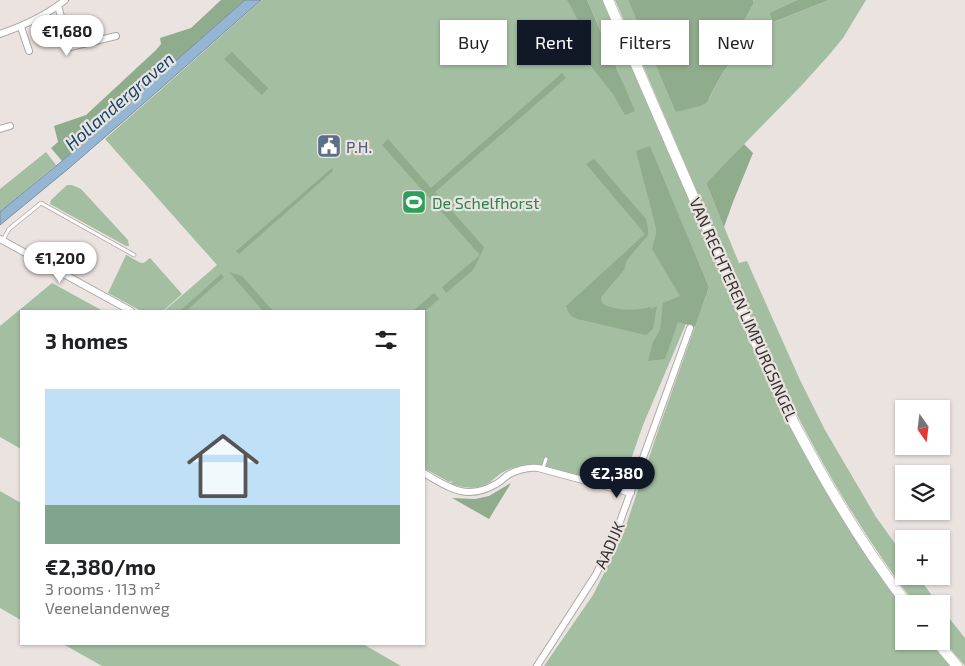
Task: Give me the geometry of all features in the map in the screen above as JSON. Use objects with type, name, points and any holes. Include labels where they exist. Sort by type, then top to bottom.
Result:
[{"type":"main road","name":"VAN RECHTEREN LIMPURGSINGEL","points":[[608,0],[764,360],[794,424],[855,530],[901,595]]},
{"type":"main road","points":[[944,650],[957,666]]},
{"type":"street","points":[[0,34],[21,27],[65,0]]},
{"type":"street","points":[[58,6],[70,47],[116,36]]},
{"type":"street","points":[[21,27],[29,50]]},
{"type":"street","points":[[0,129],[10,126]]},
{"type":"street","points":[[1,240],[129,310]]},
{"type":"street","name":"AADIJK","points":[[537,666],[581,598],[614,541],[690,328]]},
{"type":"street","points":[[425,474],[449,488],[473,492],[484,490],[521,470],[543,468],[631,493]]},
{"type":"lane","points":[[1,240],[9,229],[41,203],[134,255]]},
{"type":"lane","points":[[543,468],[546,458]]},
{"type":"green space","points":[[221,0],[245,0],[62,161],[51,148],[58,142],[54,126],[86,115],[156,50],[161,44],[160,38],[191,28]]},
{"type":"green space","name":"De Schelfhorst","points":[[262,0],[585,0],[601,35],[601,65],[615,65],[624,85],[615,65],[631,65],[766,375],[896,595],[895,650],[937,650],[950,666],[544,666],[593,595],[622,537],[709,287],[650,147],[702,286],[643,425],[621,488],[540,465],[513,468],[503,472],[489,483],[475,487],[450,484],[453,481],[449,482],[425,469],[425,310],[165,310],[217,265],[105,139]]},
{"type":"green space","points":[[567,0],[587,0],[601,32],[601,65],[615,65],[635,111],[625,115],[613,94],[590,65],[591,20],[577,20]]},
{"type":"green space","name":"De Schelfhorst","points":[[587,0],[603,0],[612,20],[601,20],[601,32]]},
{"type":"green space","points":[[615,0],[628,0],[637,20],[624,20]]},
{"type":"green space","points":[[628,0],[753,0],[754,3],[745,20],[699,20],[699,65],[728,65],[707,102],[703,105],[676,112],[656,65],[689,65],[689,20],[637,20]]},
{"type":"green space","points":[[753,0],[797,0],[769,13],[773,22],[829,0],[866,0],[843,38],[829,55],[706,183],[739,263],[747,261],[800,380],[825,430],[876,517],[895,543],[895,578],[837,488],[810,440],[754,324],[643,65],[672,65],[703,105],[710,97],[728,65],[772,65],[772,20],[745,20],[754,3]]},
{"type":"green space","points":[[797,0],[829,0],[773,22],[769,13]]},
{"type":"green space","points":[[232,52],[268,88],[262,95],[224,59]]},
{"type":"green space","points":[[562,73],[566,78],[435,192],[484,247],[477,263],[472,271],[446,293],[442,287],[480,255],[382,145],[388,139],[431,188]]},
{"type":"green space","points":[[744,144],[753,153],[724,227],[706,183]]},
{"type":"green space","points":[[650,146],[709,287],[695,327],[678,322],[665,359],[648,361],[653,342],[660,330],[663,303],[680,296],[652,249],[656,228],[636,151]]},
{"type":"green space","points":[[46,152],[56,165],[0,212],[0,189]]},
{"type":"green space","points":[[594,159],[646,219],[648,229],[648,235],[627,260],[624,270],[601,297],[602,303],[612,308],[625,310],[650,307],[651,309],[657,306],[653,329],[646,335],[579,319],[571,316],[566,306],[645,234],[586,164]]},
{"type":"green space","points":[[332,168],[333,171],[239,254],[236,251]]},
{"type":"green space","points":[[67,185],[81,189],[128,240],[129,246],[50,204],[51,200]]},
{"type":"green space","points":[[126,255],[142,263],[150,258],[182,294],[164,310],[139,310],[108,293]]},
{"type":"green space","points":[[229,272],[242,276],[272,310],[262,310]]},
{"type":"green space","points":[[221,274],[224,277],[187,310],[181,310]]},
{"type":"green space","points":[[52,283],[101,310],[20,310],[20,448],[0,437],[0,326]]},
{"type":"green space","points":[[434,293],[439,299],[425,311],[414,310]]},
{"type":"green space","points":[[511,483],[489,519],[452,498],[475,499],[489,496]]},
{"type":"green space","points":[[0,491],[20,502],[20,619],[0,608]]},
{"type":"green space","points":[[900,585],[924,585],[932,595],[908,595]]},
{"type":"green space","points":[[950,619],[965,638],[965,666],[950,648]]},
{"type":"green space","points":[[65,645],[365,645],[401,666],[102,666]]},
{"type":"water","points":[[245,0],[261,0],[68,169],[0,225],[0,212],[62,161]]},
{"type":"place","name":"P.H.","points":[[329,146]]},
{"type":"place","name":"De Schelfhorst","points":[[414,202]]},
{"type":"water label","name":"Hollandergraven","points":[[119,101]]}]
